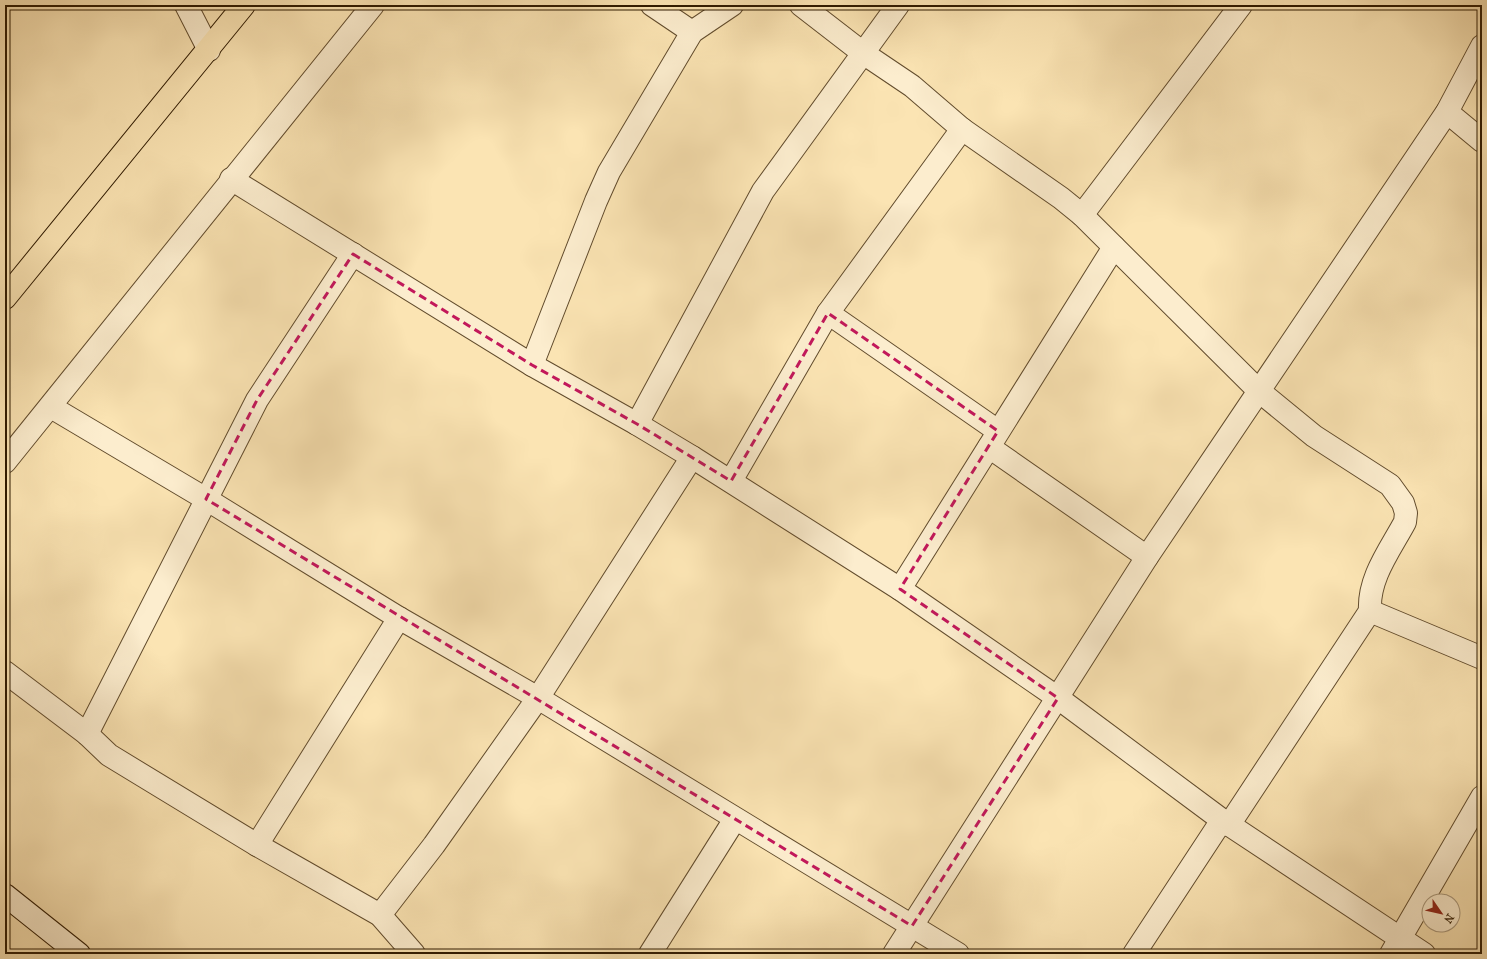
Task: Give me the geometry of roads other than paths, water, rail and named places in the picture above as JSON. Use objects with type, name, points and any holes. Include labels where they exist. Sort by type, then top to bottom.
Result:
[{"type":"highway","points":[[5,298],[209,50],[244,5]]},
{"type":"street","points":[[186,5],[209,50]]},
{"type":"street","points":[[5,462],[51,407],[231,179],[373,5]]},
{"type":"street","points":[[652,5],[692,32]]},
{"type":"street","points":[[532,365],[596,200],[609,172],[692,32],[732,5]]},
{"type":"street","points":[[801,5],[863,53],[912,86],[962,129],[1061,198],[1082,215],[1259,391],[1314,436],[1390,485],[1403,503],[1406,513],[1405,522],[1375,577],[1370,598],[1370,611],[1134,954]]},
{"type":"street","points":[[637,424],[763,191],[898,5]]},
{"type":"street","points":[[1082,215],[1242,5]]},
{"type":"street","points":[[894,954],[1147,557],[1447,112],[1482,46]]},
{"type":"street","points":[[1447,112],[1482,141]]},
{"type":"street","points":[[731,482],[828,313],[962,129]]},
{"type":"street","points":[[231,179],[532,365],[692,456],[900,589],[1058,698],[1396,946],[1424,954]]},
{"type":"street","points":[[900,589],[1114,247]]},
{"type":"street","points":[[87,734],[257,400],[353,254]]},
{"type":"street","points":[[828,313],[1147,557]]},
{"type":"street","points":[[51,407],[206,499],[399,618],[538,698],[958,954]]},
{"type":"street","points":[[380,915],[434,845],[538,698],[692,456]]},
{"type":"street","points":[[1370,611],[1482,658]]},
{"type":"street","points":[[257,845],[399,618]]},
{"type":"street","points":[[5,672],[87,734],[109,755],[257,845],[380,915],[414,954]]},
{"type":"street","points":[[1396,946],[1482,797]]},
{"type":"street","points":[[650,954],[735,819]]},
{"type":"street","points":[[5,895],[79,954]]}]
